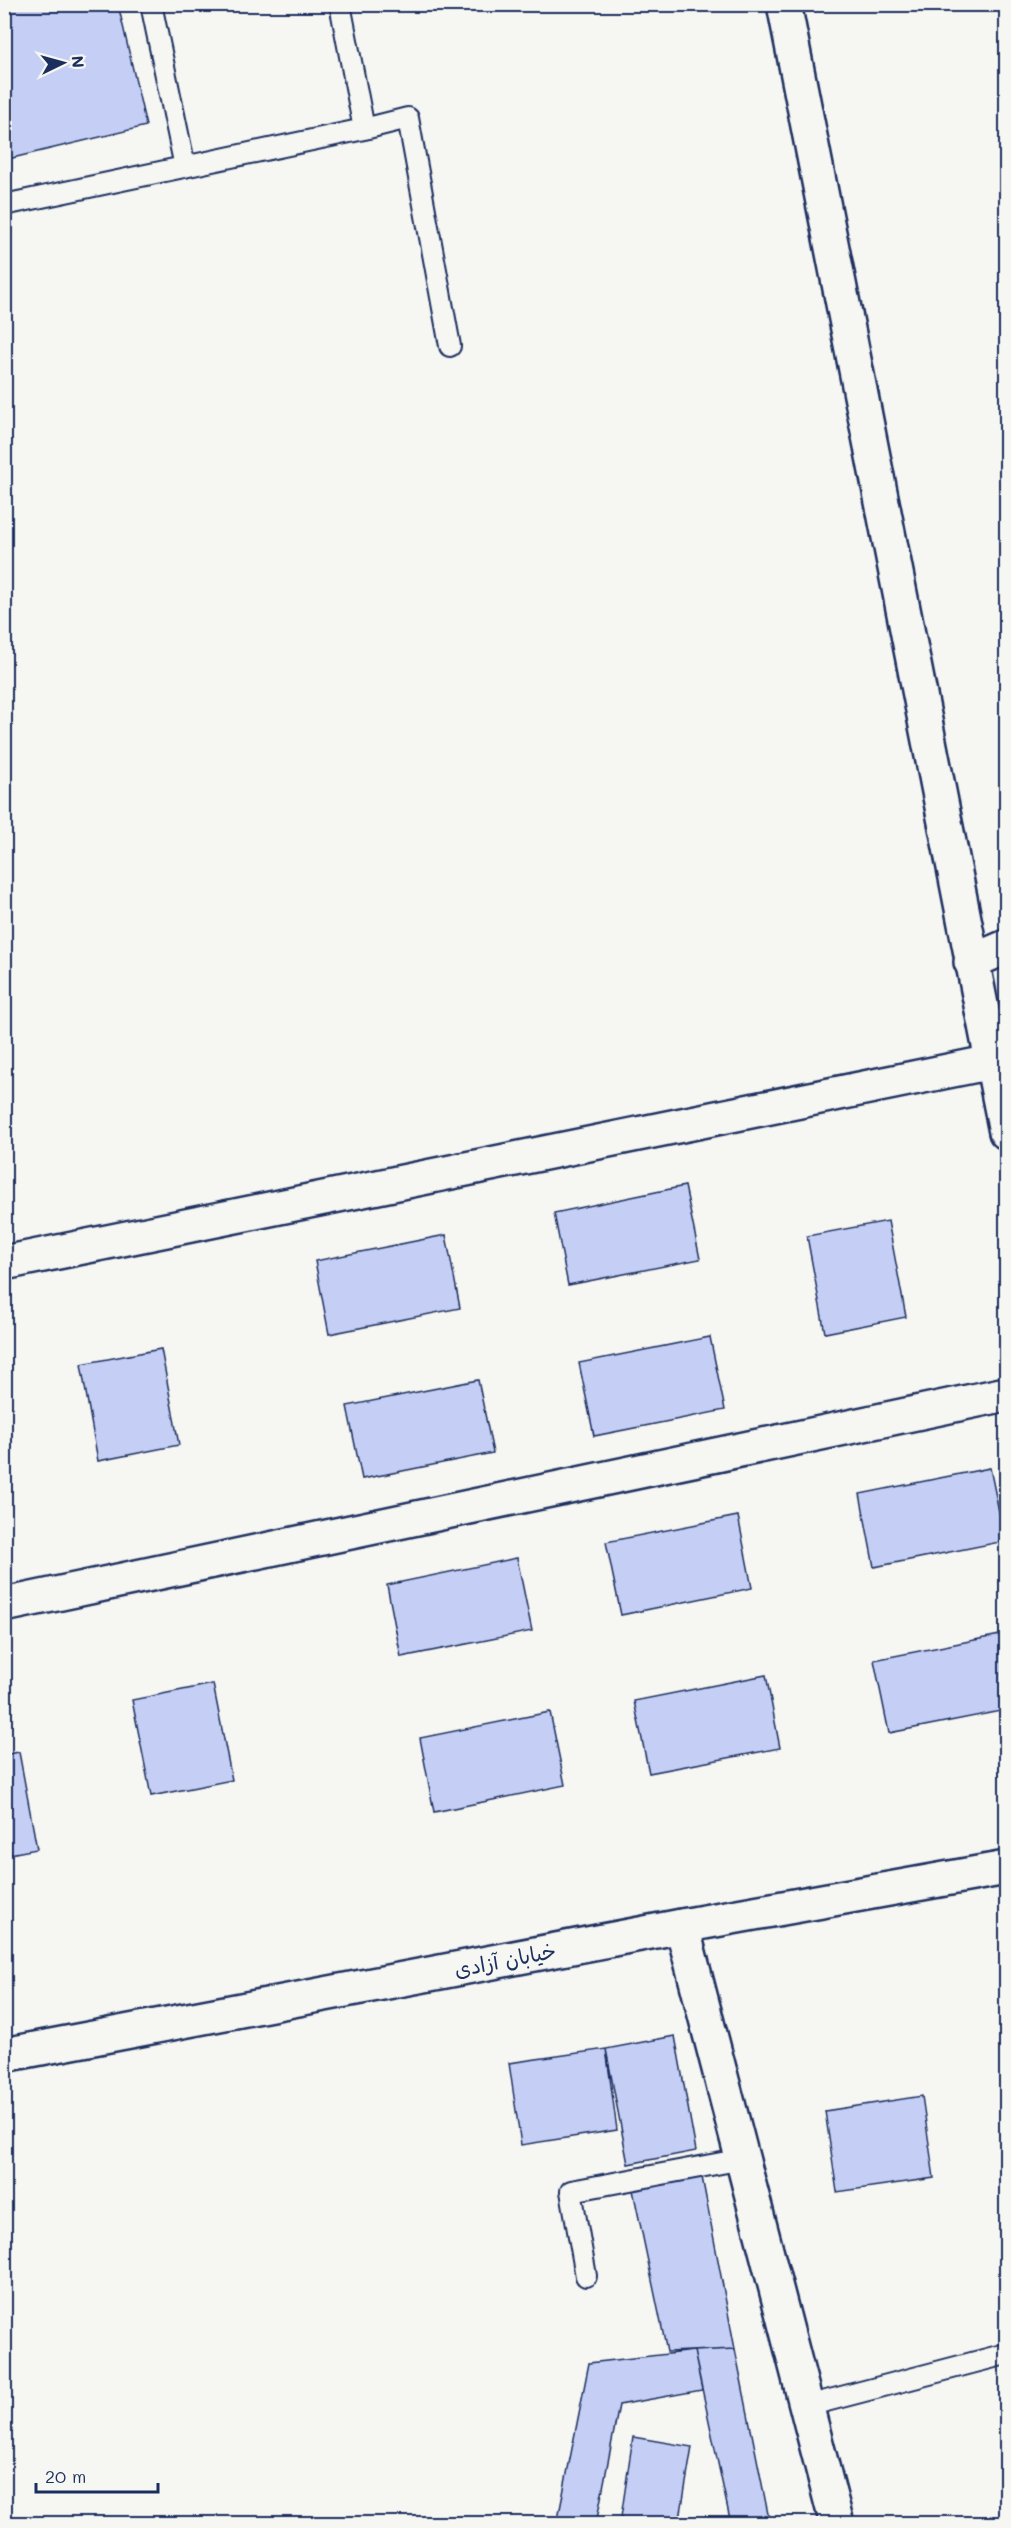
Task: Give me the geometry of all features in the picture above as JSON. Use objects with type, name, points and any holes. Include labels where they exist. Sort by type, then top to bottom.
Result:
[{"type":"street","points":[[784,4],[1006,1132]]},
{"type":"street","points":[[972,962],[1006,947]]},
{"type":"street","points":[[4,1263],[992,1062]]},
{"type":"street","points":[[4,1605],[1006,1394]]},
{"type":"street","name":"خیابان آزادی","points":[[4,2055],[682,1926],[1006,1868]]},
{"type":"street","points":[[682,1926],[837,2523]]},
{"type":"lane","points":[[151,4],[185,166]]},
{"type":"lane","points":[[340,4],[364,129]]},
{"type":"lane","points":[[4,205],[408,118],[450,346]]},
{"type":"lane","points":[[586,2276],[572,2191],[742,2159]]},
{"type":"lane","points":[[807,2406],[1006,2354]]},
{"type":"building","points":[[4,4],[118,4],[146,126],[4,160]]},
{"type":"building","points":[[685,1186],[700,1259],[568,1285],[554,1213]]},
{"type":"building","points":[[888,1221],[906,1317],[825,1333],[807,1236]]},
{"type":"building","points":[[446,1235],[460,1308],[329,1334],[315,1261]]},
{"type":"building","points":[[710,1337],[725,1410],[594,1436],[579,1363]]},
{"type":"building","points":[[161,1349],[179,1445],[98,1461],[81,1364]]},
{"type":"building","points":[[478,1380],[493,1453],[362,1479],[347,1406]]},
{"type":"building","points":[[990,1468],[1005,1541],[874,1567],[860,1494]]},
{"type":"building","points":[[738,1516],[752,1588],[621,1615],[606,1542]]},
{"type":"building","points":[[517,1558],[532,1631],[401,1657],[387,1585]]},
{"type":"building","points":[[1005,1634],[1006,1710],[889,1733],[874,1660]]},
{"type":"building","points":[[766,1675],[780,1748],[649,1773],[634,1701]]},
{"type":"building","points":[[213,1684],[232,1780],[151,1796],[132,1700]]},
{"type":"building","points":[[550,1712],[565,1785],[434,1812],[420,1738]]},
{"type":"building","points":[[19,1752],[37,1849],[4,1855],[4,1755]]},
{"type":"building","points":[[675,2036],[696,2151],[628,2164],[606,2049]]},
{"type":"building","points":[[606,2049],[617,2130],[521,2145],[509,2063]]},
{"type":"building","points":[[922,2096],[934,2178],[837,2192],[825,2111]]},
{"type":"building","points":[[702,2177],[735,2349],[667,2352],[633,2190]]},
{"type":"building","points":[[735,2349],[770,2524],[731,2524],[694,2351]]},
{"type":"building","points":[[694,2351],[702,2390],[619,2405],[596,2524],[557,2524],[589,2363]]},
{"type":"building","points":[[633,2437],[692,2447],[679,2524],[620,2524]]}]
